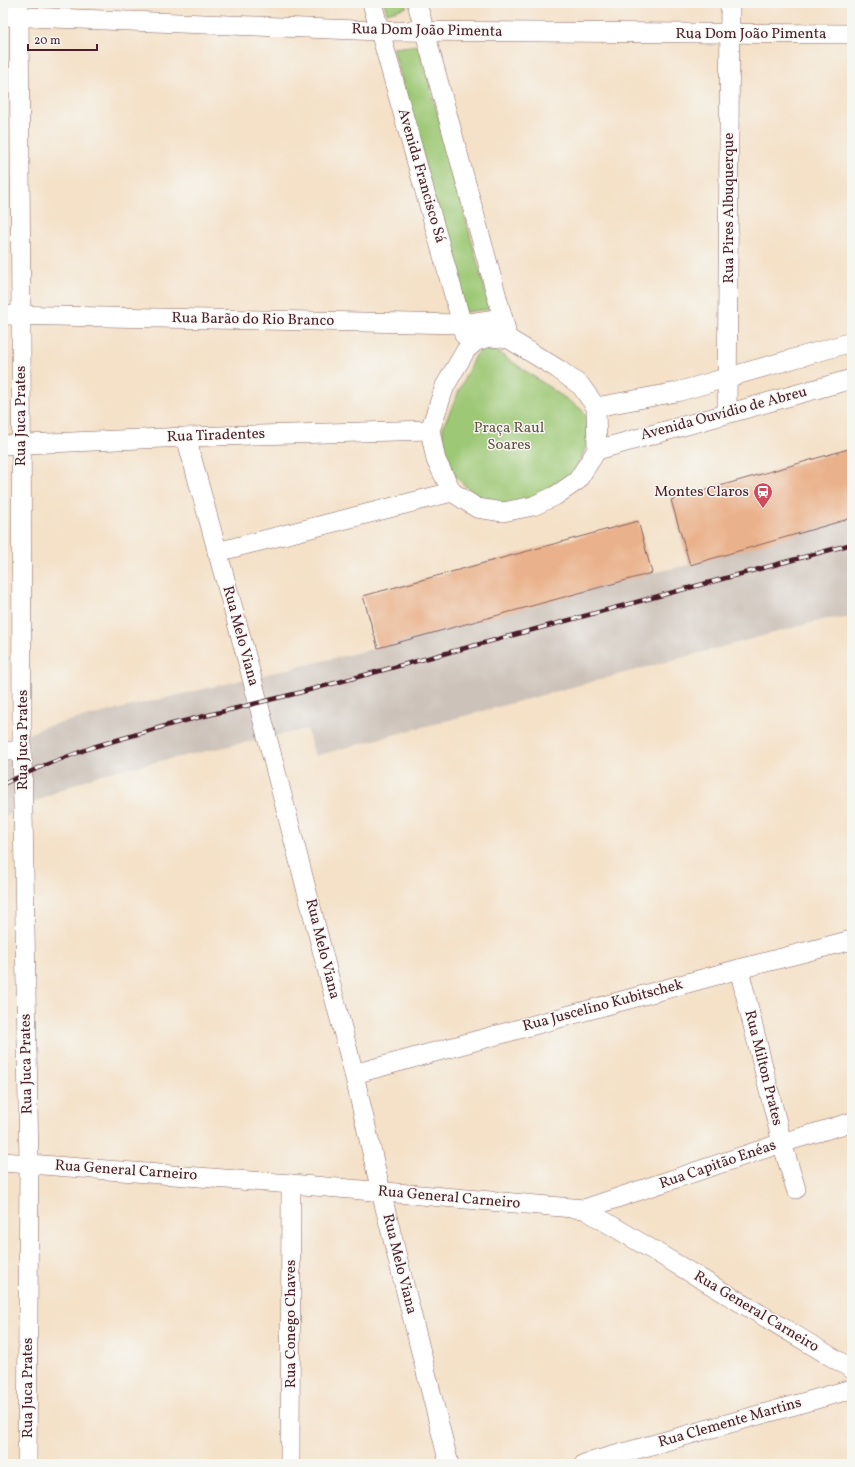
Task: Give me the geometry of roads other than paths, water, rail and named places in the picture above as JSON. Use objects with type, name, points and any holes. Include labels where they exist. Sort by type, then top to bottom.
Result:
[{"type":"street","name":"Avenida Francisco Sá","points":[[372,3],[462,324],[466,350]]},
{"type":"street","points":[[417,3],[509,339]]},
{"type":"street","name":"Rua Pires Albuquerque","points":[[727,413],[730,3]]},
{"type":"street","name":"Rua Dom João Pimenta","points":[[13,12],[380,31],[852,34]]},
{"type":"street","name":"Rua Juca Prates","points":[[13,12],[12,444],[22,751],[28,1164],[27,1464]]},
{"type":"street","name":"Rua Barão do Rio Branco","points":[[12,316],[462,324],[503,318]]},
{"type":"street","points":[[491,337],[509,339],[558,369],[580,386],[596,407],[597,450],[577,481],[555,496],[533,506],[503,512],[477,508],[452,492],[436,460],[430,430],[445,386],[466,350],[476,341],[483,338],[491,337]]},
{"type":"street","points":[[596,407],[677,392],[852,342]]},
{"type":"street","name":"Avenida Ouvídio de Abreu","points":[[597,450],[852,379]]},
{"type":"street","name":"Rua Tiradentes","points":[[12,444],[430,430]]},
{"type":"street","name":"Rua Melo Viana","points":[[186,437],[250,670],[354,1074],[381,1192],[449,1464]]},
{"type":"street","points":[[217,552],[452,492]]},
{"type":"street","points":[[3,751],[22,751]]},
{"type":"street","name":"Rua Juscelino Kubitschek","points":[[354,1074],[739,969],[852,940]]},
{"type":"street","name":"Rua Milton Prates","points":[[739,969],[782,1143],[796,1189]]},
{"type":"street","name":"Rua Capitão Enéas","points":[[584,1209],[782,1143],[852,1122]]},
{"type":"street","name":"Rua General Carneiro","points":[[3,1162],[291,1184],[584,1209],[852,1369]]},
{"type":"street","name":"Rua Conego Chaves","points":[[290,1464],[291,1184]]},
{"type":"street","name":"Rua Clemente Martins","points":[[584,1464],[852,1389]]},
{"type":"railway","points":[[3,784],[45,765],[93,747],[172,724],[298,693],[852,544]]},
{"type":"place","name":"Montes Claros","points":[[763,509]]},
{"type":"park label","name":"Praça Raul Soares","points":[[509,436]]}]
